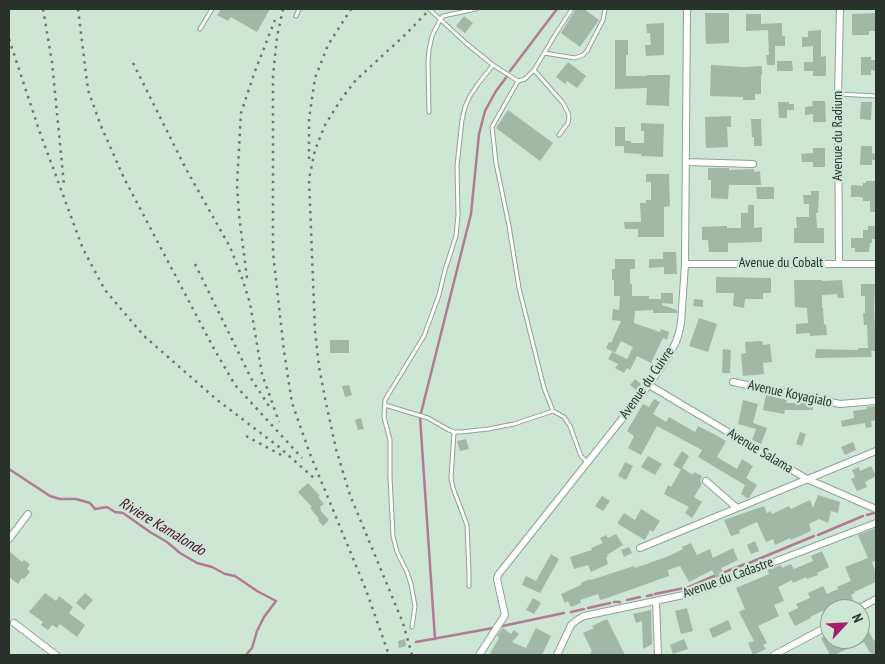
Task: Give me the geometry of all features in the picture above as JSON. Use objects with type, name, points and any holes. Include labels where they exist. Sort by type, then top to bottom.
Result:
[{"type":"street","name":"Avenue du Cuivre","points":[[479,655],[501,623],[505,613],[497,579],[498,575],[649,385],[671,352],[679,332],[685,264],[687,9]]},
{"type":"street","name":"Avenue du Radium","points":[[839,263],[838,94],[840,9]]},
{"type":"street","points":[[686,162],[753,164]]},
{"type":"street","name":"Avenue du Cobalt","points":[[685,264],[876,264]]},
{"type":"street","name":"Avenue Koyagialo","points":[[733,382],[840,404],[876,401]]},
{"type":"street","name":"Avenue Salama","points":[[649,385],[807,479],[876,509]]},
{"type":"street","points":[[640,548],[876,451]]},
{"type":"street","points":[[706,481],[737,508]]},
{"type":"street","points":[[9,539],[28,514]]},
{"type":"street","name":"Avenue du Cadastre","points":[[557,655],[569,629],[576,620],[588,614],[656,602],[693,593],[876,523]]},
{"type":"street","points":[[656,602],[658,655]]},
{"type":"street","points":[[14,623],[56,655]]},
{"type":"street","points":[[774,655],[820,630]]},
{"type":"lane","points":[[200,29],[212,9]]},
{"type":"lane","points":[[296,16],[299,9]]},
{"type":"lane","points":[[429,9],[467,44],[493,65],[518,81]]},
{"type":"lane","points":[[429,112],[428,63],[432,36],[440,20],[446,14],[476,9]]},
{"type":"lane","points":[[572,9],[534,70],[525,79],[518,81],[492,127],[492,138],[519,288],[544,388],[553,411],[564,417],[570,426],[581,456],[588,462]]},
{"type":"lane","points":[[544,53],[575,58],[584,55],[603,20],[605,9]]},
{"type":"lane","points":[[412,627],[415,606],[411,584],[408,572],[397,552],[393,536],[390,440],[384,417],[385,400],[424,336],[439,295],[444,270],[456,236],[458,216],[457,166],[465,107],[478,84],[493,65]]},
{"type":"lane","points":[[534,70],[567,109],[569,120],[559,135]]},
{"type":"lane","points":[[838,94],[876,96]]},
{"type":"lane","points":[[385,405],[428,418],[454,432],[488,429],[514,424],[553,411]]},
{"type":"lane","points":[[454,432],[451,478],[467,525],[469,586]]},
{"type":"building","points":[[221,9],[270,9],[257,32],[231,17],[228,21],[217,15]]},
{"type":"building","points":[[576,9],[584,9],[599,20],[580,47],[561,33]]},
{"type":"building","points":[[705,13],[729,13],[729,43],[706,44]]},
{"type":"building","points":[[876,13],[876,31],[869,31],[869,35],[852,35],[852,14]]},
{"type":"building","points":[[746,14],[761,14],[761,24],[782,23],[782,36],[785,36],[785,46],[775,46],[775,65],[767,65],[766,55],[769,55],[768,30],[746,31]]},
{"type":"building","points":[[464,16],[473,23],[465,33],[456,26]]},
{"type":"building","points":[[664,23],[664,55],[646,56],[645,45],[651,45],[650,33],[647,33],[646,24]]},
{"type":"building","points":[[821,30],[821,57],[826,56],[826,76],[813,76],[813,71],[804,71],[804,62],[813,62],[813,46],[802,47],[802,37],[808,37],[808,31]]},
{"type":"building","points":[[615,40],[628,40],[626,76],[670,75],[669,106],[646,105],[647,88],[615,89]]},
{"type":"building","points":[[861,57],[871,57],[871,60],[876,60],[876,71],[871,70],[871,75],[861,75]]},
{"type":"building","points":[[777,61],[792,61],[793,71],[777,71]]},
{"type":"building","points":[[568,62],[586,76],[577,88],[567,81],[565,84],[556,77]]},
{"type":"building","points":[[711,65],[762,66],[761,94],[755,94],[755,100],[743,100],[743,97],[710,96]]},
{"type":"building","points":[[812,101],[825,101],[826,122],[813,122],[813,114],[805,115],[805,107],[813,106]]},
{"type":"building","points":[[778,102],[794,104],[794,110],[787,110],[787,118],[779,118]]},
{"type":"building","points":[[861,102],[872,102],[871,120],[860,119]]},
{"type":"building","points":[[508,110],[553,143],[540,161],[496,128]]},
{"type":"building","points":[[731,116],[731,127],[727,127],[728,147],[706,148],[705,117]]},
{"type":"building","points":[[751,119],[761,119],[762,146],[754,146]]},
{"type":"building","points":[[641,123],[664,124],[663,157],[624,153],[624,146],[615,146],[615,127],[625,127],[625,141],[644,143],[644,131],[641,131]]},
{"type":"building","points":[[861,146],[872,146],[872,153],[876,154],[876,160],[872,160],[872,165],[860,165]]},
{"type":"building","points":[[813,148],[825,148],[825,167],[813,167],[813,162],[802,162],[801,154],[813,153]]},
{"type":"building","points":[[708,168],[729,168],[729,170],[754,169],[754,172],[760,171],[761,185],[729,185],[728,199],[711,198],[711,180],[708,180]]},
{"type":"building","points":[[646,174],[669,174],[670,206],[664,207],[664,237],[638,237],[638,229],[625,229],[624,222],[641,222],[640,203],[646,203],[646,200],[651,200],[651,182],[646,182]]},
{"type":"building","points":[[866,181],[876,181],[876,212],[870,212],[870,201],[863,201],[863,198],[860,197],[851,197],[851,185],[863,186],[863,183],[866,183]]},
{"type":"building","points":[[756,187],[774,187],[774,199],[757,199]]},
{"type":"building","points":[[811,191],[819,191],[818,213],[816,213],[817,228],[824,228],[824,243],[794,243],[794,228],[797,228],[796,217],[809,217],[809,204],[804,204],[803,195],[811,195]]},
{"type":"building","points":[[748,205],[754,205],[754,228],[762,227],[762,242],[728,243],[728,252],[709,252],[708,240],[702,240],[702,227],[727,226],[727,228],[741,228],[741,213],[748,213]]},
{"type":"building","points":[[868,226],[876,226],[876,239],[872,239],[869,252],[855,252],[855,248],[851,248],[851,238],[863,238],[863,230],[868,230]]},
{"type":"building","points":[[663,252],[676,252],[677,274],[664,274],[664,267],[649,268],[649,259],[663,259]]},
{"type":"building","points":[[615,259],[635,259],[635,269],[630,269],[632,296],[649,296],[649,299],[661,299],[661,293],[673,293],[673,304],[662,303],[662,305],[677,310],[677,313],[653,313],[653,310],[635,311],[634,323],[660,332],[661,329],[669,332],[667,340],[663,338],[651,363],[637,356],[630,370],[627,368],[624,373],[615,368],[618,364],[608,359],[612,352],[627,359],[633,347],[621,341],[615,353],[606,348],[609,342],[611,343],[621,321],[612,320],[613,309],[619,310],[620,296],[614,296],[612,269],[615,269]]},
{"type":"building","points":[[716,277],[771,278],[771,293],[763,293],[763,299],[745,299],[744,308],[733,306],[734,293],[716,293]]},
{"type":"building","points":[[794,280],[842,280],[844,298],[838,298],[837,294],[822,295],[824,325],[826,324],[827,335],[810,336],[810,333],[796,334],[796,324],[808,323],[807,308],[795,307]]},
{"type":"building","points":[[861,284],[875,284],[876,351],[871,351],[872,357],[815,358],[816,349],[858,350],[858,348],[868,348],[867,325],[864,325],[863,313],[865,313],[865,296],[861,296]]},
{"type":"building","points":[[694,299],[703,300],[703,307],[693,306]]},
{"type":"building","points":[[699,318],[717,324],[708,352],[689,346]]},
{"type":"building","points":[[330,340],[349,340],[349,353],[330,353]]},
{"type":"building","points":[[762,341],[763,345],[770,344],[772,362],[763,363],[764,374],[743,376],[741,354],[746,353],[745,342]]},
{"type":"building","points":[[723,349],[731,350],[730,373],[722,373]]},
{"type":"building","points":[[635,379],[641,384],[636,390],[630,385]]},
{"type":"building","points":[[349,385],[352,395],[345,397],[342,386]]},
{"type":"building","points":[[766,395],[787,400],[786,403],[813,403],[813,410],[785,410],[784,414],[763,410]]},
{"type":"building","points":[[654,399],[660,402],[653,414],[666,422],[669,417],[695,432],[698,426],[712,433],[726,441],[717,457],[737,469],[742,459],[753,466],[746,478],[757,485],[749,498],[741,494],[745,485],[698,457],[702,450],[657,426],[641,455],[628,448],[634,436],[627,431],[643,404],[649,407]]},
{"type":"building","points":[[743,400],[758,404],[753,423],[767,428],[761,444],[752,440],[756,429],[738,424]]},
{"type":"building","points":[[875,406],[876,420],[871,421],[872,427],[866,428],[865,423],[842,427],[841,421],[854,418],[853,411]]},
{"type":"building","points":[[361,418],[364,429],[358,430],[355,420]]},
{"type":"building","points":[[800,432],[806,434],[802,446],[796,444]]},
{"type":"building","points":[[466,439],[469,449],[460,451],[457,441]]},
{"type":"building","points":[[853,442],[856,450],[845,455],[841,447]]},
{"type":"building","points":[[682,451],[689,456],[681,470],[673,465]]},
{"type":"building","points":[[648,456],[662,464],[655,475],[641,467]]},
{"type":"building","points":[[625,462],[633,466],[626,480],[618,476]]},
{"type":"building","points":[[871,466],[876,476],[865,482],[867,487],[857,491],[851,479],[855,477],[852,470],[859,467],[860,471]]},
{"type":"building","points":[[682,468],[693,475],[694,472],[702,476],[700,481],[702,484],[694,497],[702,502],[692,518],[685,513],[689,507],[664,494],[668,485],[671,487]]},
{"type":"building","points":[[308,483],[320,496],[318,497],[324,504],[320,507],[320,510],[329,520],[323,526],[310,508],[312,507],[298,492]]},
{"type":"building","points":[[818,495],[840,502],[838,513],[831,511],[828,523],[819,519],[809,524],[811,531],[775,545],[773,539],[766,542],[757,522],[739,530],[740,533],[731,536],[724,520],[764,506],[767,513],[771,511],[772,514],[789,506],[791,509],[810,500],[813,508]]},
{"type":"building","points":[[602,496],[610,501],[603,511],[595,506]]},
{"type":"building","points":[[641,509],[660,521],[653,532],[650,530],[645,540],[618,524],[624,513],[635,520]]},
{"type":"building","points":[[876,528],[876,561],[872,562],[876,573],[876,582],[854,592],[851,595],[853,599],[820,599],[820,612],[795,626],[788,613],[798,608],[796,604],[810,598],[808,593],[823,586],[827,594],[851,581],[845,567],[868,558],[858,535]]},
{"type":"building","points":[[616,534],[623,545],[607,555],[608,564],[591,572],[588,565],[574,569],[570,557],[592,550],[591,548],[603,543],[600,538],[606,535],[608,538]]},
{"type":"building","points":[[755,541],[759,551],[751,554],[747,545]]},
{"type":"building","points":[[691,543],[697,555],[710,549],[713,558],[733,548],[738,560],[721,568],[724,574],[716,578],[712,570],[689,582],[680,566],[668,570],[669,576],[600,600],[598,594],[580,600],[581,603],[571,607],[568,601],[565,603],[561,594],[590,579],[634,566],[635,568],[669,556]]},
{"type":"building","points":[[629,547],[632,553],[624,557],[621,550]]},
{"type":"building","points":[[9,551],[22,562],[24,560],[30,564],[27,569],[30,572],[18,584],[9,577]]},
{"type":"building","points":[[822,551],[829,567],[817,573],[818,575],[807,579],[806,577],[793,583],[792,580],[778,587],[784,601],[774,605],[779,616],[758,626],[767,643],[763,645],[766,649],[753,655],[748,643],[754,641],[739,612],[745,609],[736,588],[769,574],[767,570],[781,565],[782,568],[791,564],[794,569],[813,561],[811,556]]},
{"type":"building","points":[[551,554],[559,559],[540,593],[522,585],[526,576],[536,581]]},
{"type":"building","points":[[45,593],[56,601],[59,596],[73,607],[69,613],[85,625],[77,637],[60,624],[57,628],[52,625],[48,630],[41,625],[43,622],[29,612]]},
{"type":"building","points":[[85,593],[93,600],[84,610],[76,603]]},
{"type":"building","points":[[533,598],[541,603],[534,614],[526,610]]},
{"type":"building","points":[[687,608],[693,631],[681,634],[675,611]]},
{"type":"building","points":[[651,610],[652,644],[643,649],[642,621],[636,623],[633,614]]},
{"type":"building","points":[[607,619],[625,655],[589,655],[592,651],[583,633],[594,628],[592,626]]},
{"type":"building","points":[[728,620],[732,629],[713,638],[709,629]]},
{"type":"building","points":[[503,628],[511,634],[514,630],[519,634],[512,642],[526,648],[536,628],[551,636],[542,655],[494,655],[490,653],[499,638],[497,636]]},
{"type":"building","points":[[870,634],[874,641],[876,639],[876,655],[870,653],[868,649],[870,649]]},
{"type":"building","points":[[405,639],[406,646],[399,648],[398,641]]},
{"type":"building","points":[[684,639],[688,649],[673,654],[670,645]]},
{"type":"building","points":[[827,649],[848,649],[834,655],[830,655]]},
{"type":"waterway","points":[[510,71],[557,9]]},
{"type":"waterway","points":[[435,639],[420,417],[471,214],[479,134],[485,111],[508,75]]},
{"type":"waterway","name":"Riviere Kamalondo","points":[[9,469],[50,496],[60,499],[76,499],[90,503],[95,509],[107,507],[115,512],[123,513],[197,563],[235,576],[276,601],[264,617],[252,648],[246,655]]},
{"type":"waterway","points":[[867,515],[874,513]]},
{"type":"waterway","points":[[818,535],[863,516]]},
{"type":"waterway","points":[[749,563],[814,536]]},
{"type":"waterway","points":[[725,572],[745,564]]},
{"type":"waterway","points":[[655,594],[689,587],[714,576]]},
{"type":"waterway","points":[[647,596],[652,595]]},
{"type":"waterway","points":[[627,600],[640,597]]},
{"type":"waterway","points":[[614,602],[620,602]]},
{"type":"waterway","points":[[588,608],[610,603]]},
{"type":"waterway","points":[[571,612],[584,609]]},
{"type":"waterway","points":[[416,642],[564,613]]},
{"type":"railway","points":[[43,9],[52,62],[64,185]]},
{"type":"railway","points":[[78,9],[88,90],[101,126],[124,178],[235,385],[302,458]]},
{"type":"railway","points":[[283,9],[277,37],[273,76],[273,253],[292,403],[310,454],[366,590],[389,655]]},
{"type":"railway","points":[[309,159],[309,119],[315,78],[328,45],[351,9]]},
{"type":"railway","points":[[412,655],[403,623],[350,495],[336,449],[326,403],[319,367],[315,330],[309,179],[315,150],[325,125],[342,98],[356,80],[430,9]]},
{"type":"railway","points":[[247,278],[237,185],[241,113],[275,20]]},
{"type":"railway","points":[[9,39],[39,130],[83,249],[105,290],[144,336],[216,399],[279,447],[315,479]]},
{"type":"railway","points":[[133,63],[186,169],[230,247],[250,303],[262,374],[279,422]]},
{"type":"railway","points":[[195,264],[252,380],[269,406]]},
{"type":"railway","points":[[246,436],[283,456]]}]
